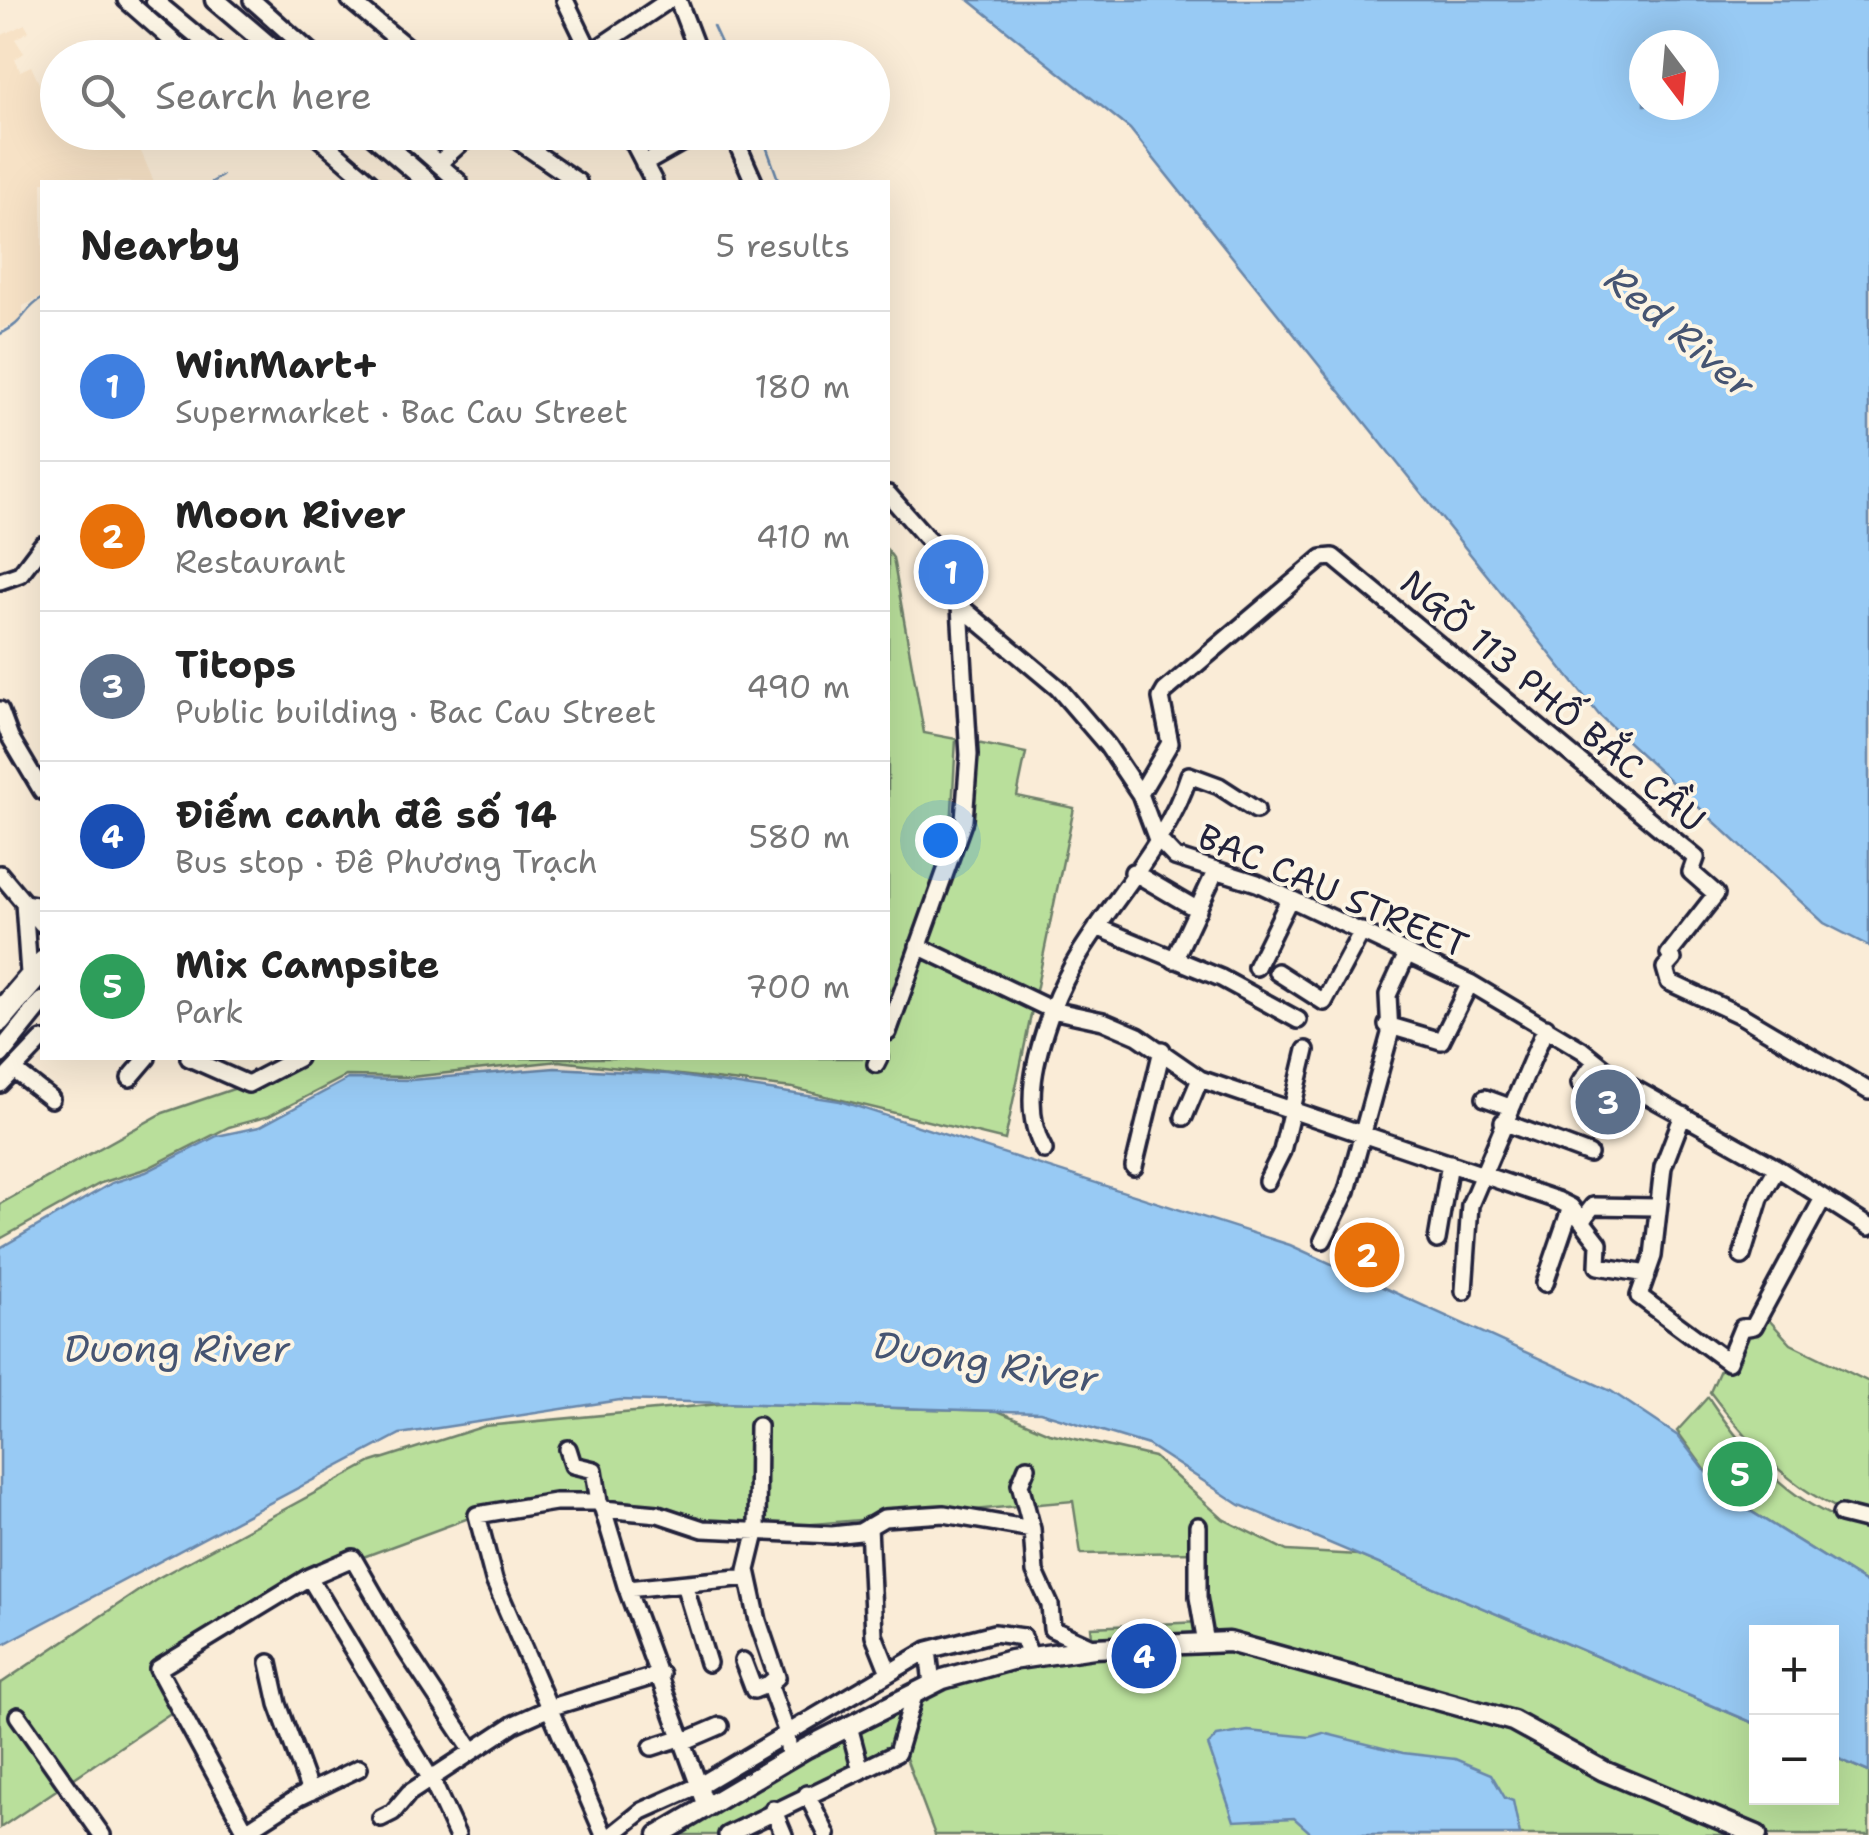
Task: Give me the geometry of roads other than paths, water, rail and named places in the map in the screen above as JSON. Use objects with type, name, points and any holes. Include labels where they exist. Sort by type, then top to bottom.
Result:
[{"type":"main road","points":[[215,0],[262,40]]},
{"type":"main road","points":[[391,150],[426,180]]},
{"type":"main road","points":[[0,1022],[36,973]]},
{"type":"main road","points":[[0,1054],[40,1004]]},
{"type":"main road","points":[[659,1835],[790,1758],[923,1688],[1019,1654],[1229,1642],[1513,1721],[1604,1771],[1757,1835]]},
{"type":"street","points":[[126,0],[172,40]]},
{"type":"street","points":[[154,0],[202,40]]},
{"type":"street","points":[[252,0],[297,40]]},
{"type":"street","points":[[350,0],[398,40]]},
{"type":"street","points":[[565,0],[582,40]]},
{"type":"street","points":[[612,40],[669,0]]},
{"type":"street","points":[[678,0],[693,40]]},
{"type":"street","points":[[333,150],[368,180]]},
{"type":"street","points":[[422,150],[457,180]]},
{"type":"street","points":[[438,164],[453,150]]},
{"type":"street","points":[[532,150],[575,180]]},
{"type":"street","points":[[637,150],[653,180]]},
{"type":"street","points":[[644,164],[669,150]]},
{"type":"street","points":[[740,150],[753,180]]},
{"type":"street","name":"BAC CAU STREET","points":[[890,496],[932,544],[960,606],[1058,688],[1108,744],[1140,794],[1156,836],[1176,857],[1290,898],[1470,982],[1869,1227]]},
{"type":"street","points":[[0,581],[20,574],[40,548]]},
{"type":"street","name":"NGÕ 113 PHỐ BẮC CẦU","points":[[1140,794],[1170,742],[1160,698],[1165,691],[1325,556],[1333,556],[1696,858],[1692,872],[1716,894],[1669,954],[1673,958],[1666,968],[1669,982],[1742,1016],[1869,1090]]},
{"type":"street","points":[[890,1026],[964,820],[969,755],[960,606]]},
{"type":"street","points":[[0,710],[10,738],[40,788]]},
{"type":"street","points":[[1044,1150],[1035,1126],[1034,1082],[1052,1010],[1097,927],[1181,801],[1189,775],[1218,786],[1256,810]]},
{"type":"street","points":[[1174,960],[1216,870]]},
{"type":"street","points":[[1133,872],[1198,910]]},
{"type":"street","points":[[0,874],[40,922]]},
{"type":"street","points":[[1256,966],[1290,898]]},
{"type":"street","points":[[24,903],[40,906]]},
{"type":"street","points":[[0,1008],[36,973],[24,903]]},
{"type":"street","points":[[1097,927],[1221,978],[1298,1020]]},
{"type":"street","points":[[1276,972],[1324,1002],[1362,930]]},
{"type":"street","points":[[918,946],[1052,1010],[1104,1021],[1162,1050],[1200,1079],[1450,1162],[1577,1213],[1599,1243],[1598,1266],[1647,1274]]},
{"type":"street","points":[[1323,1240],[1347,1191],[1390,1034],[1388,996],[1408,954]]},
{"type":"street","points":[[1387,1026],[1441,1041],[1470,982]]},
{"type":"street","points":[[1464,1291],[1470,1206],[1546,1026]]},
{"type":"street","points":[[0,1084],[40,1042]]},
{"type":"street","points":[[1134,1167],[1162,1050]]},
{"type":"street","points":[[1267,1181],[1282,1152],[1306,1050]]},
{"type":"street","points":[[130,1078],[145,1060]]},
{"type":"street","points":[[194,1060],[248,1084],[294,1060]]},
{"type":"street","points":[[1580,1083],[1595,1062]]},
{"type":"street","points":[[14,1070],[50,1099]]},
{"type":"street","points":[[1184,1117],[1200,1079]]},
{"type":"street","points":[[1485,1098],[1506,1115],[1588,1154]]},
{"type":"street","points":[[1683,1115],[1663,1167],[1655,1207],[1653,1256],[1639,1296],[1728,1362],[1742,1328],[1754,1326],[1822,1200]]},
{"type":"street","points":[[1437,1240],[1450,1162]]},
{"type":"street","points":[[1742,1256],[1760,1198],[1777,1168]]},
{"type":"street","points":[[1545,1282],[1577,1213],[1594,1206],[1655,1207]]},
{"type":"street","points":[[743,1661],[754,1690],[777,1677],[748,1578],[747,1556],[756,1529],[758,1426]]},
{"type":"street","points":[[568,1449],[573,1465],[594,1470],[626,1585],[706,1805]]},
{"type":"street","points":[[1026,1468],[1020,1484],[1032,1529],[1035,1572],[1050,1605],[1052,1629]]},
{"type":"street","points":[[1019,1654],[1023,1637],[994,1634],[928,1650],[888,1670],[700,1785],[642,1811],[608,1835],[494,1580],[477,1515],[555,1502],[658,1514],[703,1529],[832,1534],[869,1526],[884,1518],[944,1514],[1032,1529]]},
{"type":"street","points":[[1842,1514],[1869,1522]]},
{"type":"street","points":[[869,1526],[874,1634],[888,1670]]},
{"type":"street","points":[[1198,1526],[1194,1552],[1206,1643]]},
{"type":"street","points":[[358,1768],[310,1792],[247,1833],[158,1669],[309,1577],[354,1558],[407,1652],[472,1750]]},
{"type":"street","points":[[309,1577],[432,1781],[457,1835]]},
{"type":"street","points":[[626,1585],[748,1578]]},
{"type":"street","points":[[684,1584],[708,1662]]},
{"type":"street","points":[[1052,1629],[1094,1648]]},
{"type":"street","points":[[1019,1654],[1052,1629]]},
{"type":"street","points":[[736,1833],[774,1810],[897,1753],[923,1688],[928,1650]]},
{"type":"street","points":[[269,1662],[278,1704],[310,1792]]},
{"type":"street","points":[[380,1818],[472,1750],[552,1706],[661,1674]]},
{"type":"street","points":[[769,1684],[787,1733],[790,1758]]},
{"type":"street","points":[[18,1716],[102,1835]]},
{"type":"street","points":[[652,1747],[720,1726]]},
{"type":"street","points":[[848,1726],[861,1771]]},
{"type":"street","points":[[807,1795],[827,1835]]},
{"type":"street","points":[[774,1810],[784,1835]]},
{"type":"water","name":"Red River","points":[[969,0],[1869,0],[1869,946],[1824,923],[1599,715],[1130,129]]},
{"type":"water","name":"Duong River","points":[[555,1068],[668,1074],[840,1101],[1290,1245],[1611,1391],[1678,1436],[1723,1494],[1869,1585],[1869,1772],[1839,1759],[1839,1625],[1749,1625],[1749,1721],[1240,1505],[1148,1445],[1040,1412],[620,1400],[400,1434],[0,1646],[0,1248],[112,1183],[146,1172],[217,1136],[259,1127],[348,1079],[411,1080]]},
{"type":"water","points":[[1248,1731],[1310,1737],[1323,1733],[1403,1753],[1455,1759],[1491,1774],[1505,1798],[1513,1801],[1520,1835],[1313,1835],[1294,1818],[1234,1821],[1208,1745],[1217,1736]]},
{"type":"waterway","points":[[713,26],[720,40]]},
{"type":"waterway","points":[[767,150],[778,180]]},
{"type":"waterway","points":[[215,180],[222,176]]},
{"type":"waterway","points":[[0,334],[40,300]]},
{"type":"place","name":"WinMart+","points":[[951,572]]},
{"type":"place","name":"Titops","points":[[1608,1102]]},
{"type":"place","name":"Moon River","points":[[1367,1255]]},
{"type":"place","name":"Mix Campsite","points":[[1740,1474]]},
{"type":"place","name":"Điếm canh đê số 14","points":[[1144,1656]]}]
